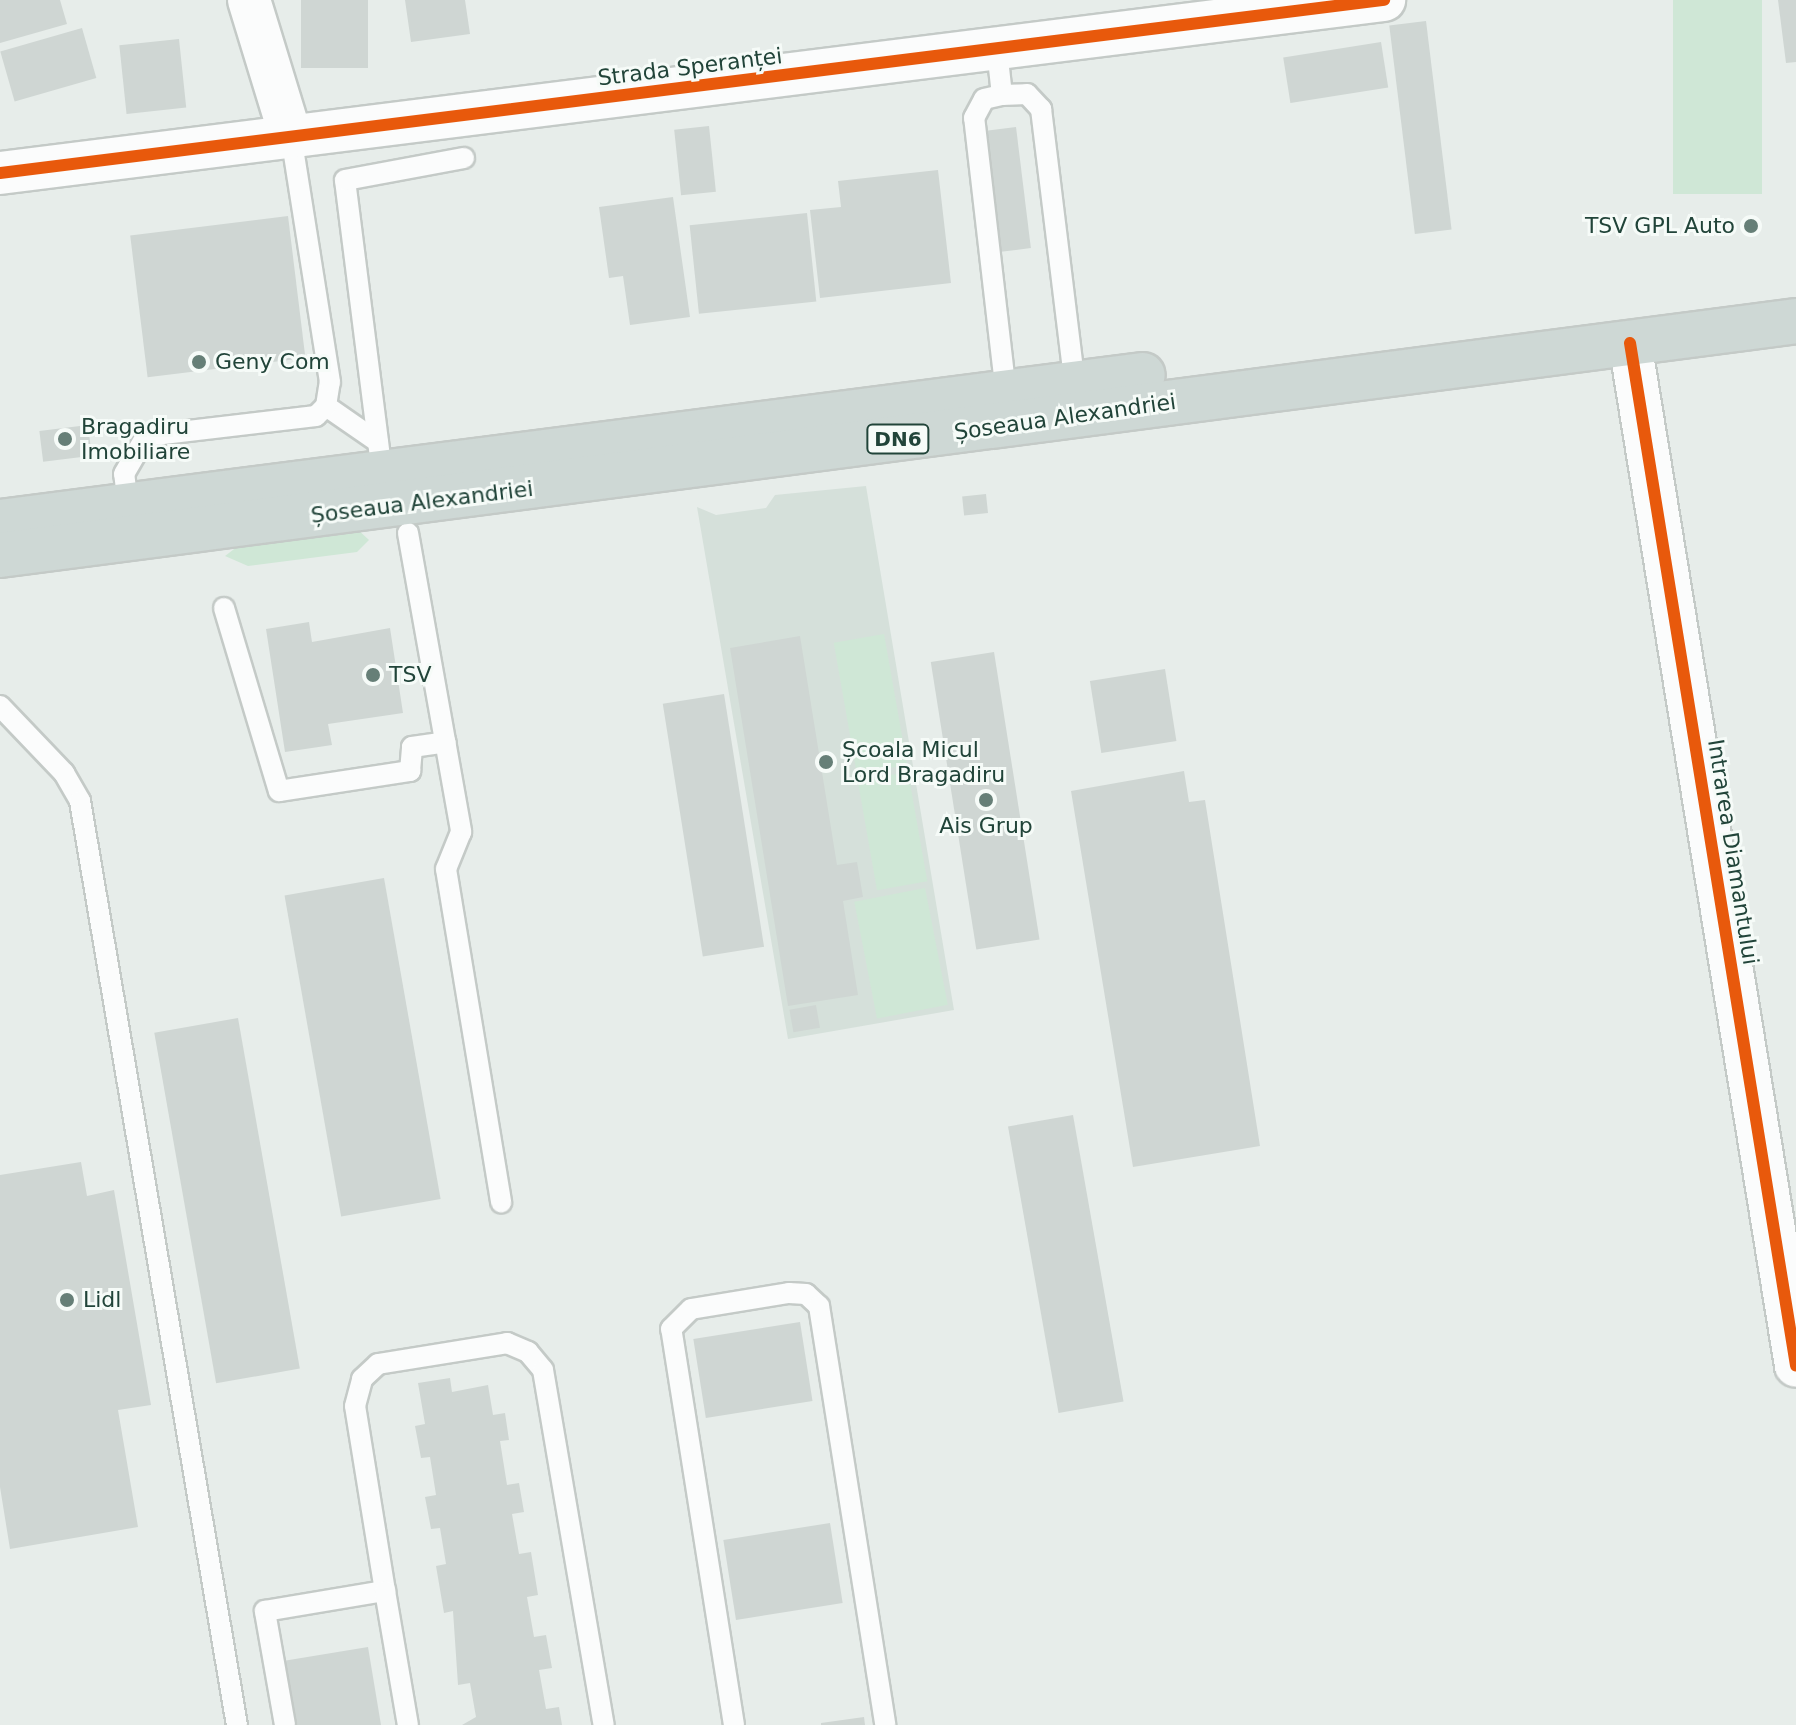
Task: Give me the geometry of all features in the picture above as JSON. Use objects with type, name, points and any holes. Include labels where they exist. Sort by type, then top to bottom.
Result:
[{"type":"main road","name":"Șoseaua Alexandriei","points":[[0,522],[128,505],[380,457],[1006,393],[1796,292]]},
{"type":"main road","name":"Șoseaua Alexandriei","points":[[0,555],[1796,321]]},
{"type":"street","points":[[249,0],[291,137]]},
{"type":"street","name":"Strada Speranței","points":[[0,173],[997,50],[1162,14],[1384,0]]},
{"type":"street","name":"Intrarea Diamantului","points":[[1630,343],[1796,1366]]},
{"type":"lane","points":[[997,50],[1002,95]]},
{"type":"lane","points":[[1006,393],[974,118],[984,99],[1002,95],[1027,94],[1041,109],[1075,384]]},
{"type":"lane","points":[[128,505],[124,474],[146,436],[316,416],[326,406],[330,382],[291,137]]},
{"type":"lane","points":[[380,457],[345,180],[464,158]]},
{"type":"lane","points":[[326,406],[380,457]]},
{"type":"lane","points":[[408,533],[461,832],[446,869],[501,1203]]},
{"type":"lane","points":[[224,608],[279,791],[410,771],[412,747],[446,742]]},
{"type":"lane","points":[[0,706],[70,780],[80,801],[237,1725]]},
{"type":"lane","points":[[734,1725],[671,1329],[691,1309],[789,1293],[806,1294],[819,1306],[885,1725]]},
{"type":"lane","points":[[408,1725],[355,1406],[362,1379],[378,1364],[507,1343],[528,1352],[543,1370],[604,1725]]},
{"type":"lane","points":[[285,1725],[265,1611],[385,1591]]},
{"type":"shaded area","name":"Școala Micul Lord Bragadiru","points":[[866,486],[954,1010],[788,1039],[697,507],[716,515],[766,508],[775,495]]},
{"type":"green space","points":[[1673,0],[1762,0],[1762,194],[1673,194]]},
{"type":"green space","points":[[356,528],[369,540],[357,552],[248,566],[225,556],[242,543]]},
{"type":"green space","points":[[884,634],[907,765],[857,774],[834,643]]},
{"type":"green space","points":[[908,772],[927,881],[877,890],[858,781]]},
{"type":"green space","points":[[925,888],[948,1005],[877,1019],[854,902]]},
{"type":"building","points":[[0,0],[60,0],[67,24],[0,43]]},
{"type":"building","points":[[301,0],[368,0],[368,68],[301,68]]},
{"type":"building","points":[[405,0],[465,0],[470,34],[411,42]]},
{"type":"building","points":[[1778,0],[1796,0],[1796,62],[1786,63]]},
{"type":"building","points":[[1426,21],[1452,229],[1415,234],[1389,26]]},
{"type":"building","points":[[82,28],[96,78],[15,101],[0,51]]},
{"type":"building","points":[[179,39],[186,108],[127,114],[119,45]]},
{"type":"building","points":[[1381,42],[1388,87],[1290,103],[1283,57]]},
{"type":"building","points":[[709,126],[716,192],[681,195],[674,130]]},
{"type":"building","points":[[1016,127],[1031,248],[1001,252],[986,131]]},
{"type":"building","points":[[938,170],[951,283],[820,298],[810,210],[841,207],[838,181]]},
{"type":"building","points":[[673,197],[690,317],[630,325],[623,276],[609,278],[599,207]]},
{"type":"building","points":[[807,213],[816,302],[699,314],[690,225]]},
{"type":"building","points":[[288,216],[305,358],[148,377],[130,235]]},
{"type":"building","points":[[88,425],[92,456],[43,462],[39,431]]},
{"type":"building","points":[[986,494],[988,513],[964,515],[962,497]]},
{"type":"building","points":[[309,622],[312,642],[390,628],[403,713],[328,724],[332,745],[285,752],[266,629]]},
{"type":"building","points":[[800,636],[837,865],[857,862],[863,897],[843,901],[858,995],[788,1006],[730,648]]},
{"type":"building","name":"Ais Grup","points":[[994,652],[1040,939],[976,949],[931,662]]},
{"type":"building","points":[[1165,669],[1176,741],[1101,753],[1090,681]]},
{"type":"building","points":[[724,694],[764,947],[703,957],[663,704]]},
{"type":"building","points":[[1184,771],[1189,802],[1205,800],[1260,1146],[1133,1167],[1071,791]]},
{"type":"building","points":[[384,878],[441,1199],[341,1217],[285,896]]},
{"type":"building","points":[[816,1005],[820,1028],[793,1032],[789,1010]]},
{"type":"building","points":[[238,1018],[300,1369],[216,1383],[154,1033]]},
{"type":"building","points":[[1073,1115],[1124,1402],[1059,1413],[1008,1126]]},
{"type":"building","name":"Lidl","points":[[81,1162],[87,1196],[114,1190],[151,1405],[118,1410],[138,1527],[10,1549],[0,1487],[0,1175]]},
{"type":"building","points":[[800,1322],[813,1401],[706,1418],[693,1339]]},
{"type":"building","points":[[450,1378],[452,1392],[488,1385],[493,1415],[505,1413],[509,1440],[500,1441],[507,1485],[519,1483],[524,1512],[512,1514],[519,1554],[531,1552],[538,1595],[527,1597],[534,1637],[546,1635],[552,1668],[539,1670],[546,1709],[559,1707],[562,1725],[462,1725],[476,1717],[470,1683],[458,1685],[453,1611],[444,1613],[436,1566],[446,1564],[440,1528],[431,1529],[425,1497],[436,1495],[430,1457],[421,1458],[415,1426],[425,1424],[418,1383]]},
{"type":"building","points":[[830,1523],[843,1603],[736,1620],[723,1540]]},
{"type":"building","points":[[368,1647],[381,1725],[293,1725],[283,1661]]},
{"type":"building","points":[[864,1717],[865,1725],[821,1725],[821,1723]]},
{"type":"cycle path","points":[[0,173],[1384,0]]},
{"type":"cycle path","points":[[1630,343],[1796,1366]]},
{"type":"place","name":"TSV GPL Auto","points":[[1751,226]]},
{"type":"place","name":"Geny Com","points":[[199,362]]},
{"type":"place","name":"Bragadiru Imobiliare","points":[[65,439]]},
{"type":"place","name":"TSV","points":[[373,675]]},
{"type":"place","name":"Școala Micul Lord Bragadiru","points":[[826,762]]},
{"type":"place","name":"Ais Grup","points":[[986,800]]},
{"type":"place","name":"Lidl","points":[[67,1300]]}]
